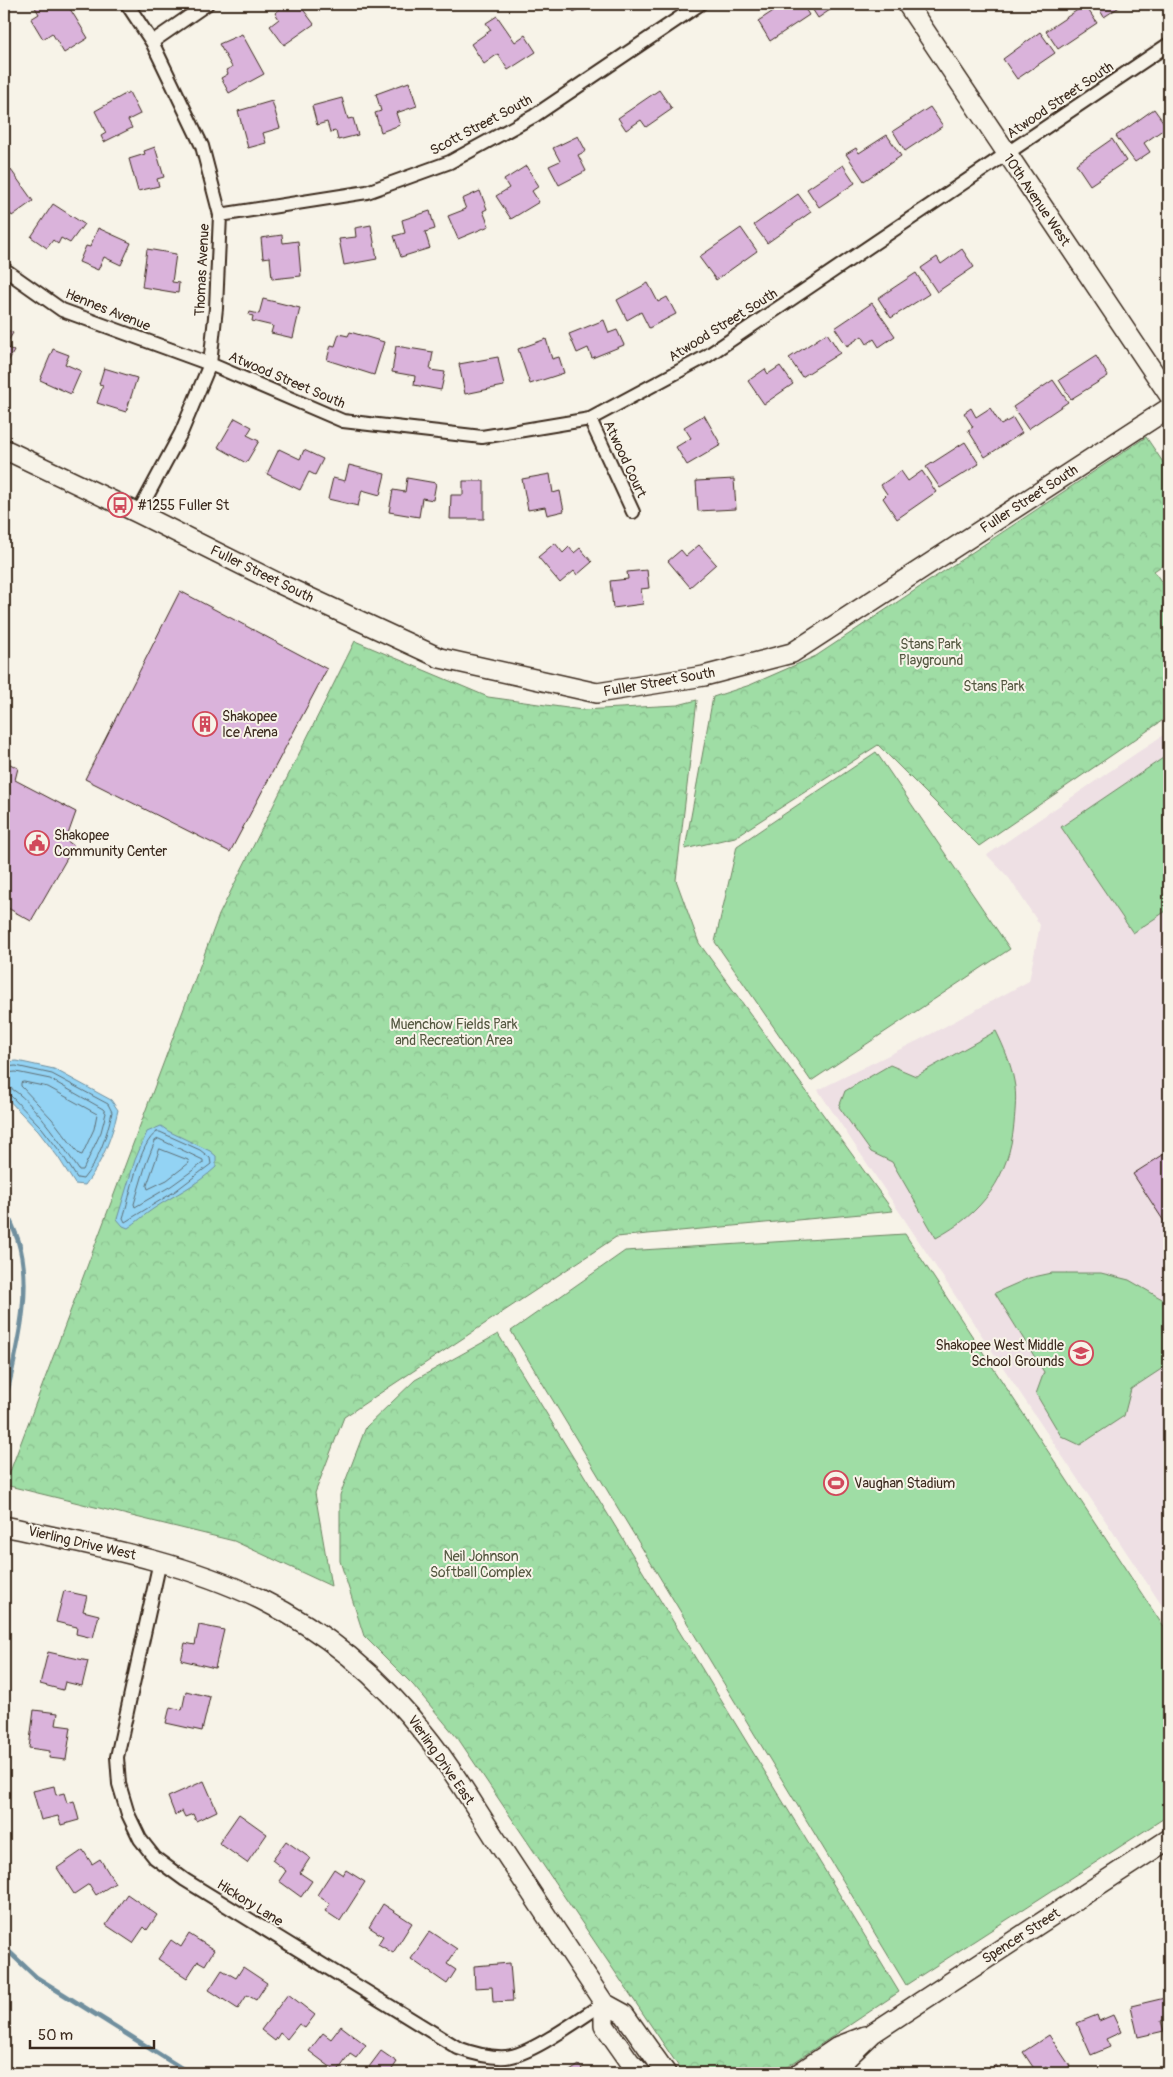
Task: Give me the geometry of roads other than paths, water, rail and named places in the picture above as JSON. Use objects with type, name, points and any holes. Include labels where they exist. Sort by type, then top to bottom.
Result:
[{"type":"street","name":"Thomas Avenue","points":[[127,4],[152,42],[202,146],[220,215],[216,308],[210,364],[181,433],[138,512]]},
{"type":"street","points":[[152,42],[207,4]]},
{"type":"street","name":"Scott Street South","points":[[220,215],[366,192],[450,162],[534,116],[700,4]]},
{"type":"street","name":"10th Avenue West","points":[[906,4],[1169,395]]},
{"type":"street","name":"Atwood Street South","points":[[210,364],[343,421],[482,437],[590,418],[707,356],[1169,44]]},
{"type":"street","name":"Hennes Avenue","points":[[4,269],[62,310],[210,364]]},
{"type":"street","name":"Fuller Street South","points":[[4,450],[138,512],[278,582],[440,658],[596,693],[704,676],[792,654],[1169,408]]},
{"type":"street","name":"Atwood Court","points":[[590,418],[633,512]]},
{"type":"street","name":"Vierling Drive West","points":[[4,1526],[160,1561]]},
{"type":"street","name":"Vierling Drive East","points":[[160,1561],[212,1579],[260,1599],[304,1622],[340,1648],[378,1682],[429,1738],[604,2003],[624,2014],[666,2073]]},
{"type":"street","name":"Hickory Lane","points":[[160,1561],[117,1757],[119,1784],[128,1814],[140,1839],[155,1858],[185,1880],[458,2048],[480,2056],[508,2057],[531,2049],[604,2003]]},
{"type":"street","name":"Spencer Street","points":[[825,2073],[847,2058],[873,2033],[1169,1838]]},
{"type":"street","name":"Vierling Drive East","points":[[604,2003],[604,2025],[630,2062],[641,2073]]},
{"type":"street","name":"Spencer Street","points":[[799,2073],[839,2046],[873,2033]]},
{"type":"water","points":[[17,1061],[54,1069],[111,1100],[118,1110],[106,1149],[85,1185],[75,1184],[58,1157],[38,1131],[4,1095],[4,1062]]},
{"type":"water","points":[[161,1126],[210,1151],[216,1156],[216,1167],[128,1228],[123,1226],[117,1219],[135,1160],[147,1132]]},
{"type":"waterway","points":[[4,1208],[18,1240],[24,1281],[21,1323],[4,1406]]},
{"type":"waterway","points":[[4,1947],[36,1977],[189,2073]]},
{"type":"place","name":"#1255 Fuller St","points":[[120,505]]},
{"type":"place","name":"Shakopee Ice Arena","points":[[205,724]]},
{"type":"place","name":"Shakopee Community Center","points":[[37,843]]},
{"type":"place","name":"Shakopee West Middle School Grounds","points":[[1081,1353]]},
{"type":"place","name":"Vaughan Stadium","points":[[836,1483]]},
{"type":"park label","name":"Stans Park Playground","points":[[931,652]]},
{"type":"park label","name":"Stans Park","points":[[994,686]]},
{"type":"park label","name":"Muenchow Fields Park and Recreation Area","points":[[454,1032]]},
{"type":"park label","name":"Neil Johnson Softball Complex","points":[[481,1564]]}]
